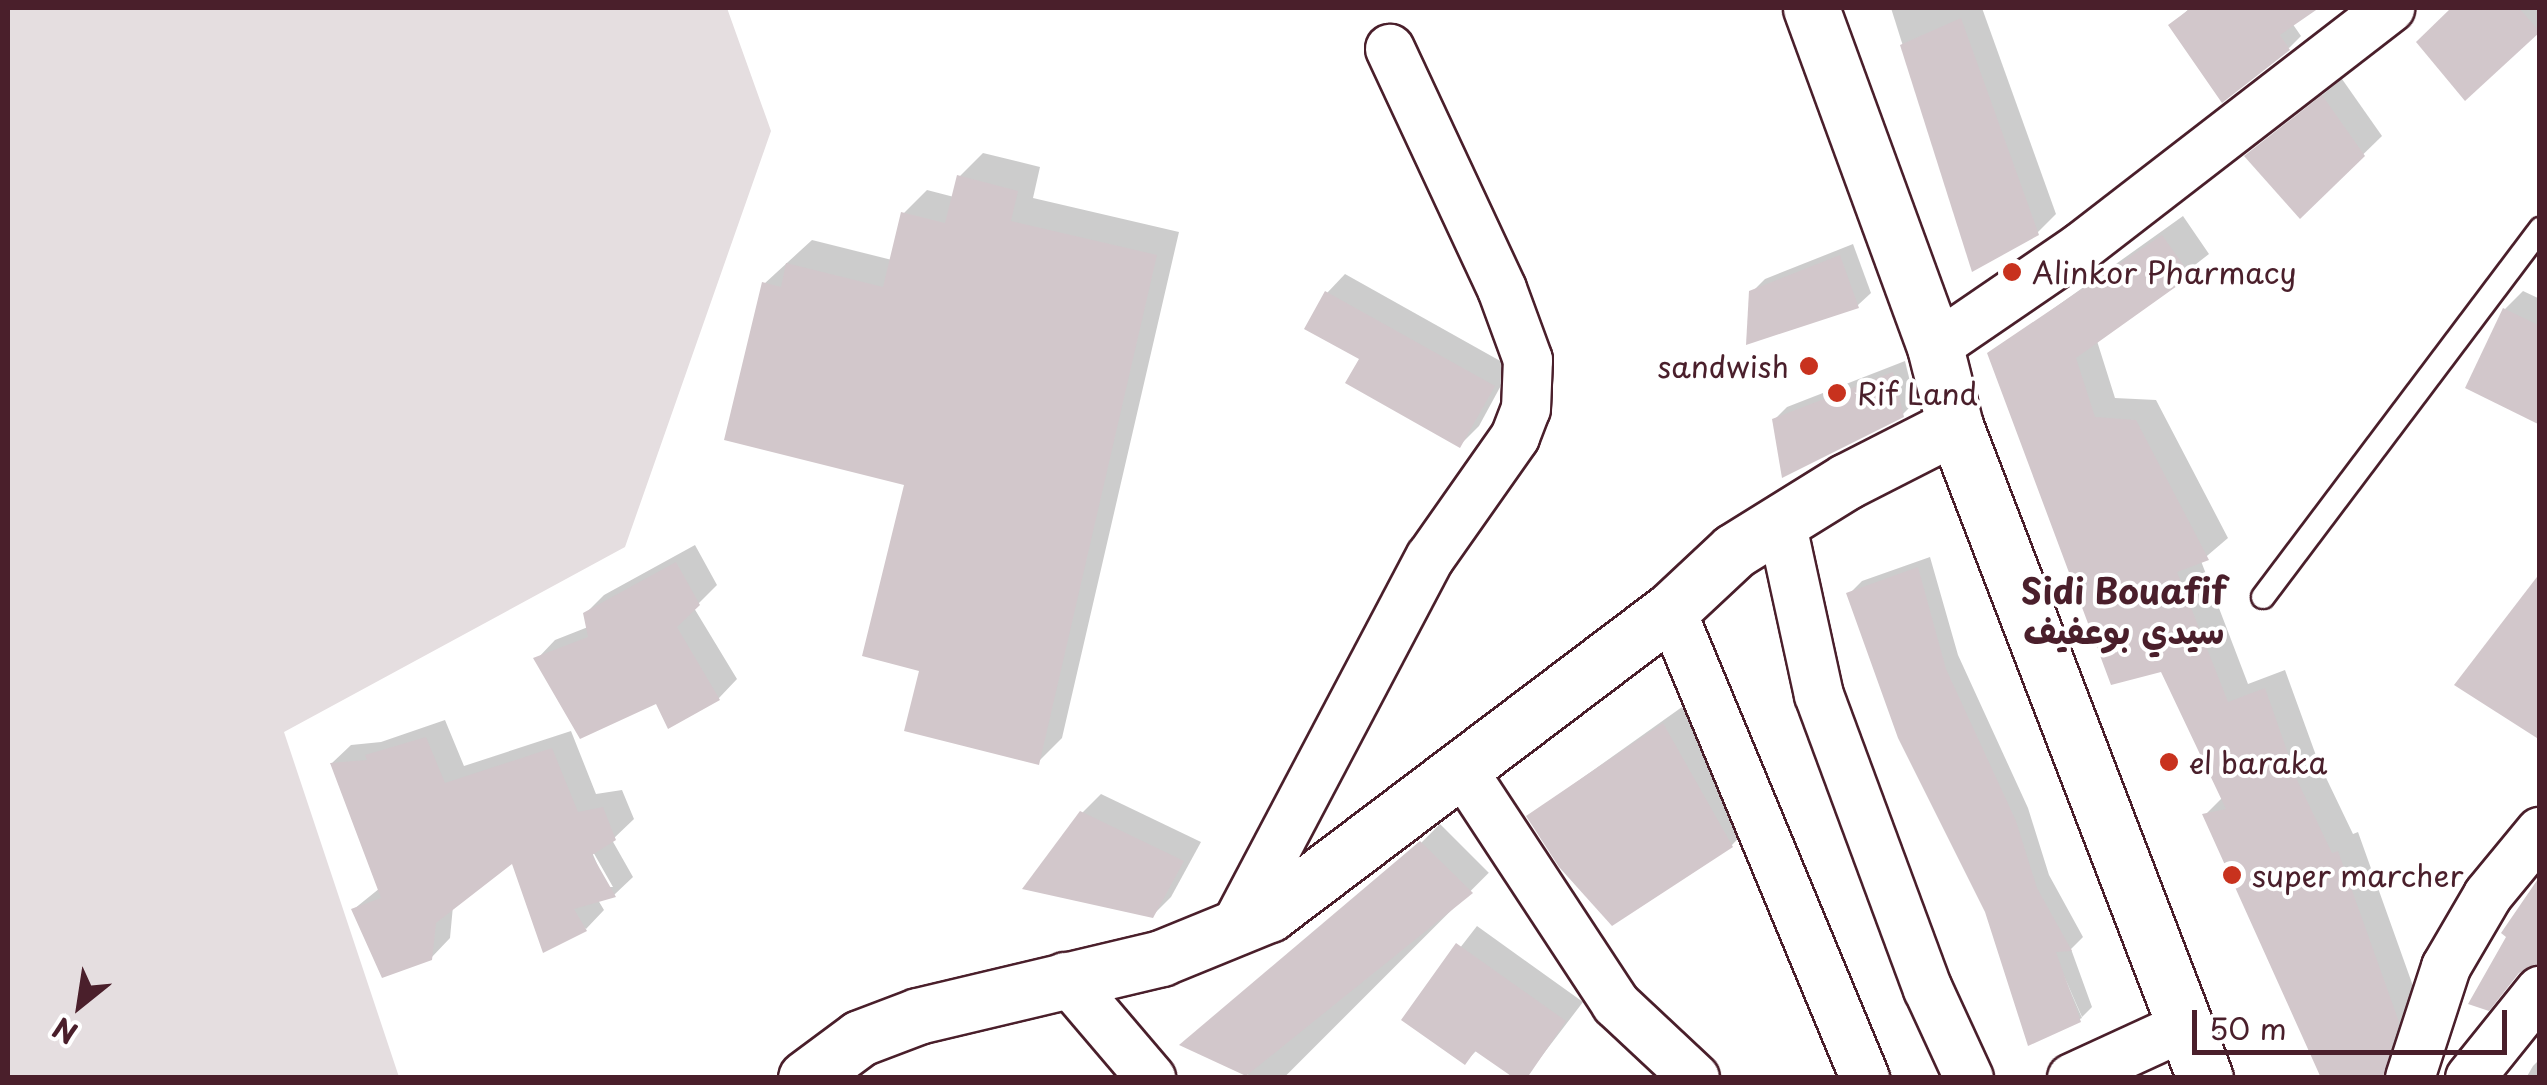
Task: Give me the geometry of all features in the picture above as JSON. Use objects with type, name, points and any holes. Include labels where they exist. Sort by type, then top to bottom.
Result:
[{"type":"main road","points":[[1810,8],[1935,347],[1955,426],[2146,913],[2205,1078]]},
{"type":"main road","points":[[806,1078],[860,1038],[889,1027],[1065,977],[1161,958],[1233,931],[1347,860],[1463,772],[1671,610],[1734,550],[1955,426]]},
{"type":"street","points":[[1935,347],[2082,247],[2390,8]]},
{"type":"street","points":[[1233,931],[1430,558],[1515,436],[1526,409],[1528,360],[1502,289],[1390,49]]},
{"type":"street","points":[[1781,522],[1819,695],[1928,989],[1969,1078]]},
{"type":"street","points":[[1671,610],[1865,1078]]},
{"type":"street","points":[[1463,772],[1616,1004],[1694,1078]]},
{"type":"street","points":[[2410,1078],[2446,966],[2488,895],[2540,832]]},
{"type":"street","points":[[1065,977],[1151,1078]]},
{"type":"street","points":[[2470,1078],[2540,991]]},
{"type":"street","points":[[2072,1078],[2184,1027]]},
{"type":"lane","points":[[2262,596],[2540,229]]},
{"type":"shaded area","points":[[8,8],[727,8],[771,131],[625,547],[284,732],[399,1077],[8,1077]]},
{"type":"building","points":[[2191,8],[2319,8],[2280,35],[2290,50],[2222,103],[2168,25]]},
{"type":"building","points":[[2451,8],[2519,8],[2540,32],[2465,101],[2416,42]]},
{"type":"building","points":[[1961,18],[2039,235],[1972,272],[1900,45]]},
{"type":"building","points":[[2322,95],[2365,156],[2300,219],[2244,156]]},
{"type":"building","points":[[957,175],[1018,191],[1011,221],[1157,255],[1039,765],[904,731],[919,671],[862,656],[904,485],[724,440],[762,282],[781,287],[786,263],[883,287],[901,212],[945,223]]},
{"type":"building","points":[[2162,235],[2191,276],[2076,358],[2095,417],[2136,420],[2209,560],[2177,572],[2228,702],[2265,688],[2298,782],[2332,853],[2338,851],[2399,1022],[2383,1078],[2321,1078],[2202,814],[2226,809],[2161,672],[2111,685],[1987,353]]},
{"type":"building","points":[[1840,255],[1859,308],[1746,345],[1749,291]]},
{"type":"building","points":[[1325,291],[1495,386],[1460,448],[1345,383],[1359,359],[1304,329]]},
{"type":"building","points":[[2503,308],[2540,326],[2540,425],[2465,388]]},
{"type":"building","points":[[1893,372],[1904,417],[1782,478],[1772,419]]},
{"type":"building","points":[[676,562],[700,605],[677,627],[720,700],[668,729],[656,704],[580,739],[533,658],[588,637],[583,613]]},
{"type":"building","points":[[1918,567],[1946,669],[2016,821],[2037,888],[2072,951],[2056,952],[2081,1022],[2028,1046],[1985,912],[1898,738],[1846,593]]},
{"type":"building","points":[[2540,573],[2540,740],[2454,685]]},
{"type":"building","points":[[1663,723],[1733,847],[1612,926],[1559,867],[1526,816]]},
{"type":"building","points":[[426,737],[445,783],[552,748],[578,812],[603,807],[616,840],[592,855],[616,897],[574,909],[587,931],[543,953],[512,864],[436,923],[432,960],[382,978],[351,909],[381,898],[330,763],[367,760],[365,755]]},
{"type":"building","points":[[1080,811],[1184,861],[1153,918],[1022,889]]},
{"type":"building","points":[[1420,841],[1473,893],[1246,1076],[1179,1045]]},
{"type":"building","points":[[2540,876],[2540,964],[2519,973],[2489,1011],[2468,1004],[2506,937],[2501,933]]},
{"type":"building","points":[[1456,943],[1566,1021],[1527,1078],[1514,1078],[1475,1051],[1465,1065],[1401,1020]]},
{"type":"place","name":"Alinkor Pharmacy","points":[[2012,272]]},
{"type":"place","name":"sandwish","points":[[1809,366]]},
{"type":"place","name":"Rif Land","points":[[1837,393]]},
{"type":"place","name":"el baraka","points":[[2169,762]]},
{"type":"place","name":"super marcher","points":[[2232,875]]},
{"type":"district","name":"Sidi Bouafif سيدي بوعفيف","points":[[2124,610]]}]
